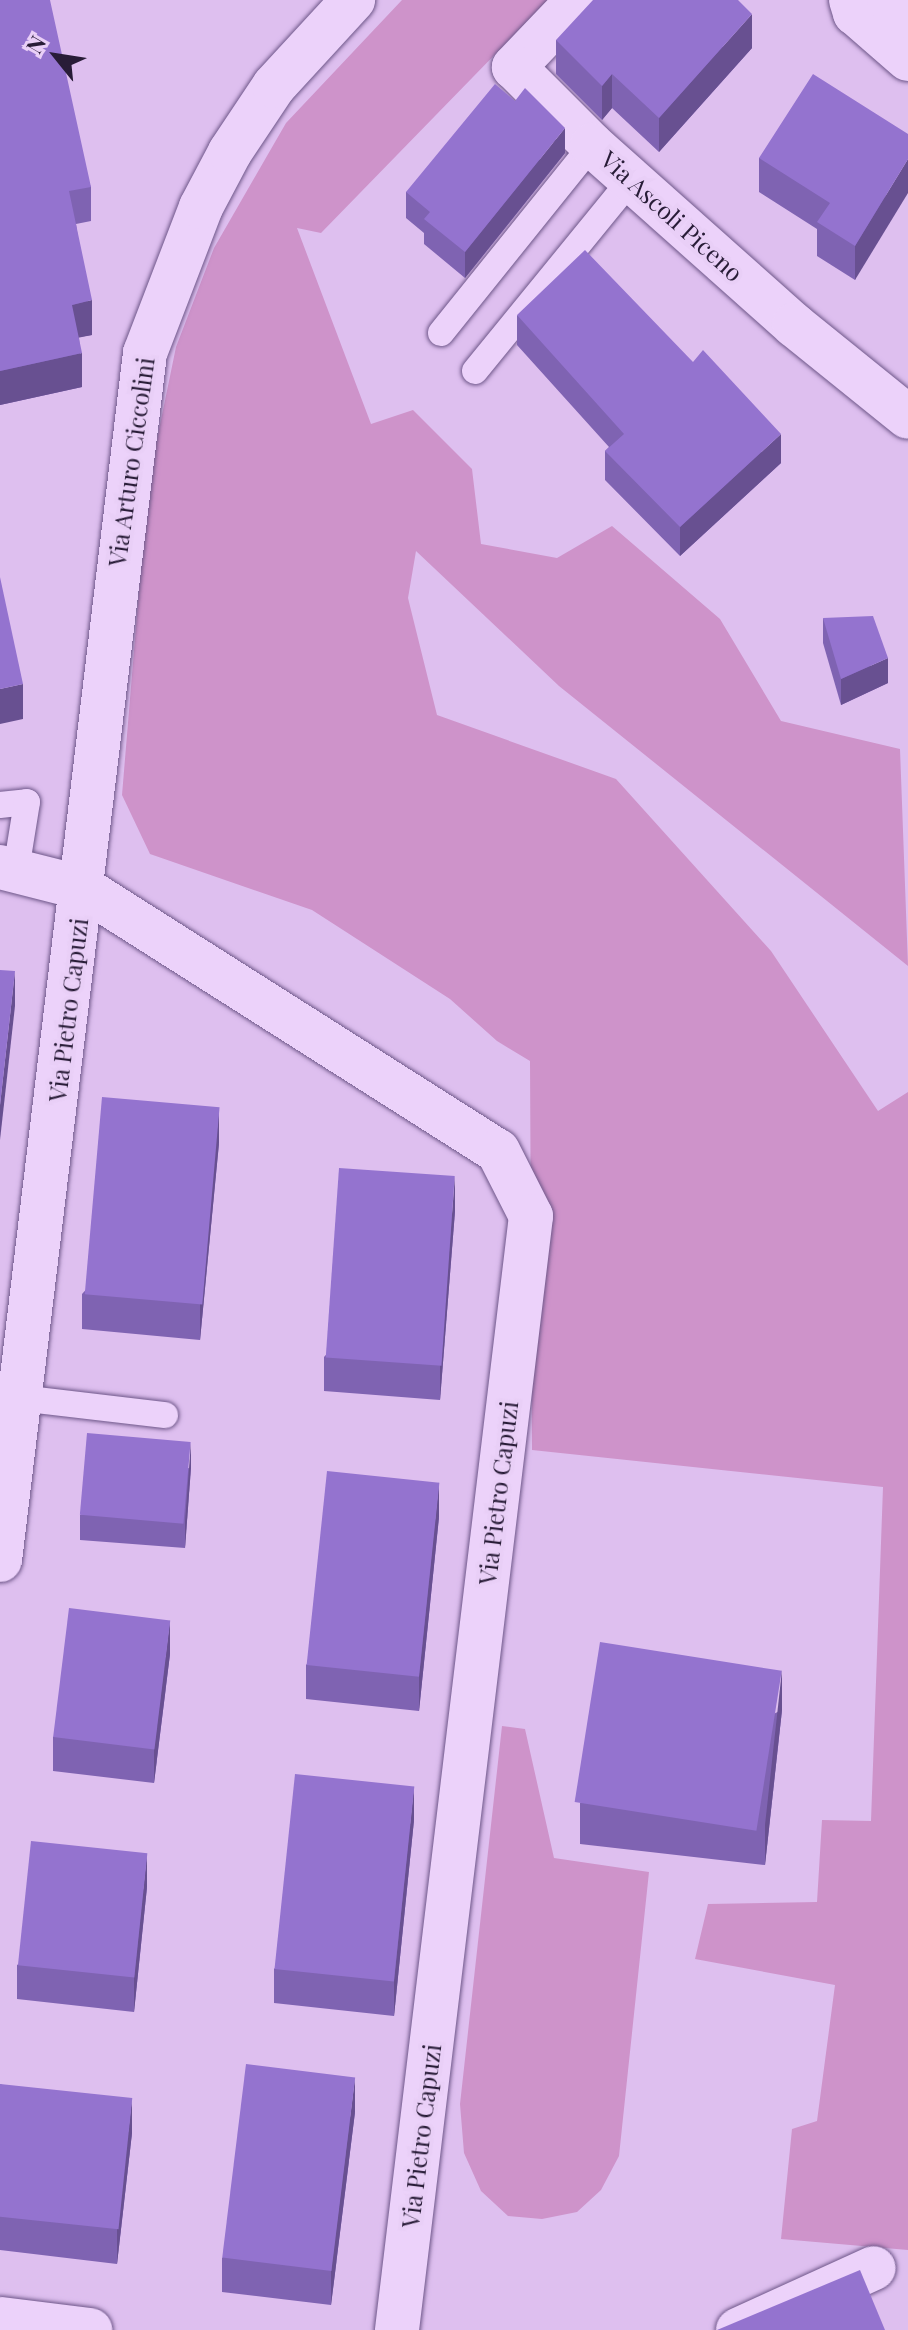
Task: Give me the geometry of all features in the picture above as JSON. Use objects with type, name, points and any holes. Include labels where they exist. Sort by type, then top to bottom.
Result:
[{"type":"street","name":"Via Arturo Ciccolini","points":[[83,888],[145,353],[201,207],[230,152],[274,86],[353,0]]},
{"type":"street","name":"Via Ascoli Piceno","points":[[578,0],[514,67],[592,145],[633,177],[794,325],[908,417]]},
{"type":"street","points":[[851,0],[855,13],[908,59]]},
{"type":"street","points":[[889,0],[908,16]]},
{"type":"street","name":"Via Pietro Capuzi","points":[[8,869],[83,888],[498,1151],[531,1216],[397,2330]]},
{"type":"street","name":"Via Pietro Capuzi","points":[[0,1560],[83,888]]},
{"type":"street","points":[[738,2330],[874,2268]]},
{"type":"street","points":[[0,2319],[90,2330]]},
{"type":"lane","points":[[441,333],[592,145]]},
{"type":"lane","points":[[475,371],[633,177]]},
{"type":"lane","points":[[0,805],[27,802],[8,869]]},
{"type":"lane","points":[[20,1398],[165,1415]]},
{"type":"shaded area","points":[[402,0],[548,0],[321,233],[297,228],[371,424],[413,410],[472,469],[481,544],[557,558],[612,526],[720,619],[781,721],[900,749],[908,966],[559,686],[416,551],[408,598],[437,715],[616,779],[771,951],[878,1111],[908,1092],[908,2250],[781,2239],[792,2129],[817,2121],[835,1985],[695,1959],[708,1904],[817,1902],[822,1820],[871,1821],[883,1487],[532,1450],[530,1061],[497,1041],[450,999],[312,910],[150,854],[122,795],[148,483],[176,347],[214,248],[286,123]]},
{"type":"shaded area","points":[[502,1726],[525,1729],[554,1858],[649,1872],[619,2156],[601,2190],[577,2212],[542,2219],[508,2216],[481,2191],[464,2153],[460,2104]]},
{"type":"building","points":[[0,0],[50,0],[91,187],[69,191],[92,300],[72,305],[82,353],[0,371]]},
{"type":"building","points":[[593,0],[738,0],[752,14],[659,118],[612,74],[602,86],[556,40]]},
{"type":"building","points":[[813,74],[908,134],[908,159],[855,246],[817,222],[830,203],[759,158]]},
{"type":"building","points":[[495,84],[515,101],[525,88],[565,128],[465,252],[424,219],[430,212],[406,192]]},
{"type":"building","points":[[585,250],[693,362],[703,350],[781,434],[680,527],[605,451],[624,434],[517,315]]},
{"type":"building","points":[[0,577],[23,684],[0,689]]},
{"type":"building","points":[[873,616],[888,658],[841,679],[823,618]]},
{"type":"building","points":[[0,970],[15,971],[0,1105]]},
{"type":"building","points":[[102,1097],[220,1107],[202,1305],[85,1294]]},
{"type":"building","points":[[339,1168],[455,1176],[441,1366],[326,1358]]},
{"type":"building","points":[[87,1433],[191,1442],[183,1524],[80,1515]]},
{"type":"building","points":[[327,1471],[439,1483],[419,1677],[307,1665]]},
{"type":"building","points":[[69,1608],[170,1620],[154,1749],[53,1737]]},
{"type":"building","points":[[600,1642],[782,1671],[756,1831],[575,1802]]},
{"type":"building","points":[[295,1774],[414,1787],[394,1981],[275,1969]]},
{"type":"building","points":[[31,1841],[147,1853],[134,1978],[18,1965]]},
{"type":"building","points":[[246,2064],[355,2077],[331,2271],[222,2258]]},
{"type":"building","points":[[0,2084],[132,2098],[118,2229],[0,2217]]},
{"type":"building","points":[[860,2270],[885,2330],[717,2330]]}]
